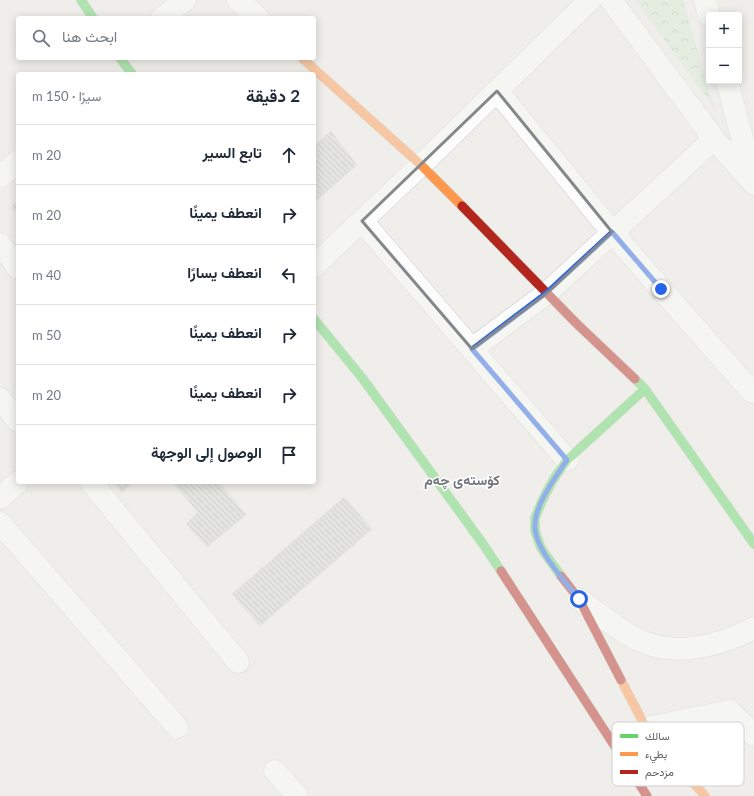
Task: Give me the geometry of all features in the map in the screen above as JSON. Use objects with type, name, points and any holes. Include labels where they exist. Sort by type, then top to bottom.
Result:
[{"type":"street","points":[[81,0],[92,16]]},
{"type":"street","points":[[165,16],[185,0]]},
{"type":"street","points":[[238,0],[256,16]]},
{"type":"street","points":[[316,264],[497,92],[590,0]]},
{"type":"street","points":[[611,0],[714,140],[754,184]]},
{"type":"street","points":[[705,0],[708,12]]},
{"type":"street","points":[[304,60],[421,165],[546,293],[645,389],[754,544]]},
{"type":"street","points":[[728,84],[754,184]]},
{"type":"street","points":[[497,92],[612,232],[751,391],[754,392]]},
{"type":"street","points":[[472,349],[546,293],[714,140]]},
{"type":"street","points":[[0,177],[16,163]]},
{"type":"street","points":[[362,221],[567,460]]},
{"type":"street","points":[[0,244],[16,265]]},
{"type":"street","points":[[316,321],[363,379],[483,544],[612,742]]},
{"type":"street","points":[[643,722],[579,599],[555,569],[541,548],[535,530],[535,518],[553,480],[567,460],[645,389]]},
{"type":"street","points":[[0,399],[16,418]]},
{"type":"street","points":[[0,498],[16,484]]},
{"type":"street","points":[[93,484],[238,662]]},
{"type":"street","points":[[0,523],[177,727]]},
{"type":"street","points":[[579,599],[638,640],[662,648],[681,649],[711,644],[741,635],[754,628]]},
{"type":"street","points":[[676,722],[730,711],[741,722]]},
{"type":"street","points":[[744,725],[754,735]]},
{"type":"street","points":[[275,771],[297,796]]},
{"type":"street","points":[[640,786],[647,796]]},
{"type":"street","points":[[696,786],[705,796]]},
{"type":"highlighted area","points":[[497,91],[612,232],[547,293],[472,349],[362,221]]},
{"type":"green space","points":[[635,0],[683,0],[714,108]]},
{"type":"building","points":[[331,131],[357,165],[316,201],[316,144]]},
{"type":"building","points":[[16,202],[16,212],[11,208]]},
{"type":"building","points":[[115,484],[131,484],[122,493]]},
{"type":"building","points":[[174,484],[221,484],[246,515],[207,547],[186,524],[198,512]]},
{"type":"building","points":[[344,497],[372,529],[260,626],[232,594]]},
{"type":"traffic: fast","points":[[81,0],[92,16]]},
{"type":"traffic: fast","points":[[122,60],[130,72]]},
{"type":"traffic: fast","points":[[316,321],[363,379],[501,571]]},
{"type":"traffic: fast","points":[[635,379],[645,389],[754,544]]},
{"type":"traffic: fast","points":[[561,576],[541,548],[535,531],[535,518],[542,501],[553,480],[567,460],[645,389]]},
{"type":"traffic: slow","points":[[304,60],[421,165],[462,206]]},
{"type":"traffic: slow","points":[[621,680],[643,722]]},
{"type":"traffic: slow","points":[[696,786],[705,796]]},
{"type":"traffic: jam","points":[[462,206],[576,323],[635,379]]},
{"type":"traffic: jam","points":[[501,571],[612,742]]},
{"type":"traffic: jam","points":[[561,576],[579,599],[621,680]]},
{"type":"traffic: jam","points":[[641,786],[647,796]]},
{"type":"district","name":"کۆستەی چەم","points":[[462,480]]},
{"type":"route","points":[[579,599],[555,569],[541,548],[535,530],[535,518],[542,501],[553,480],[567,460],[472,349],[546,293],[612,232],[661,289]]}]
